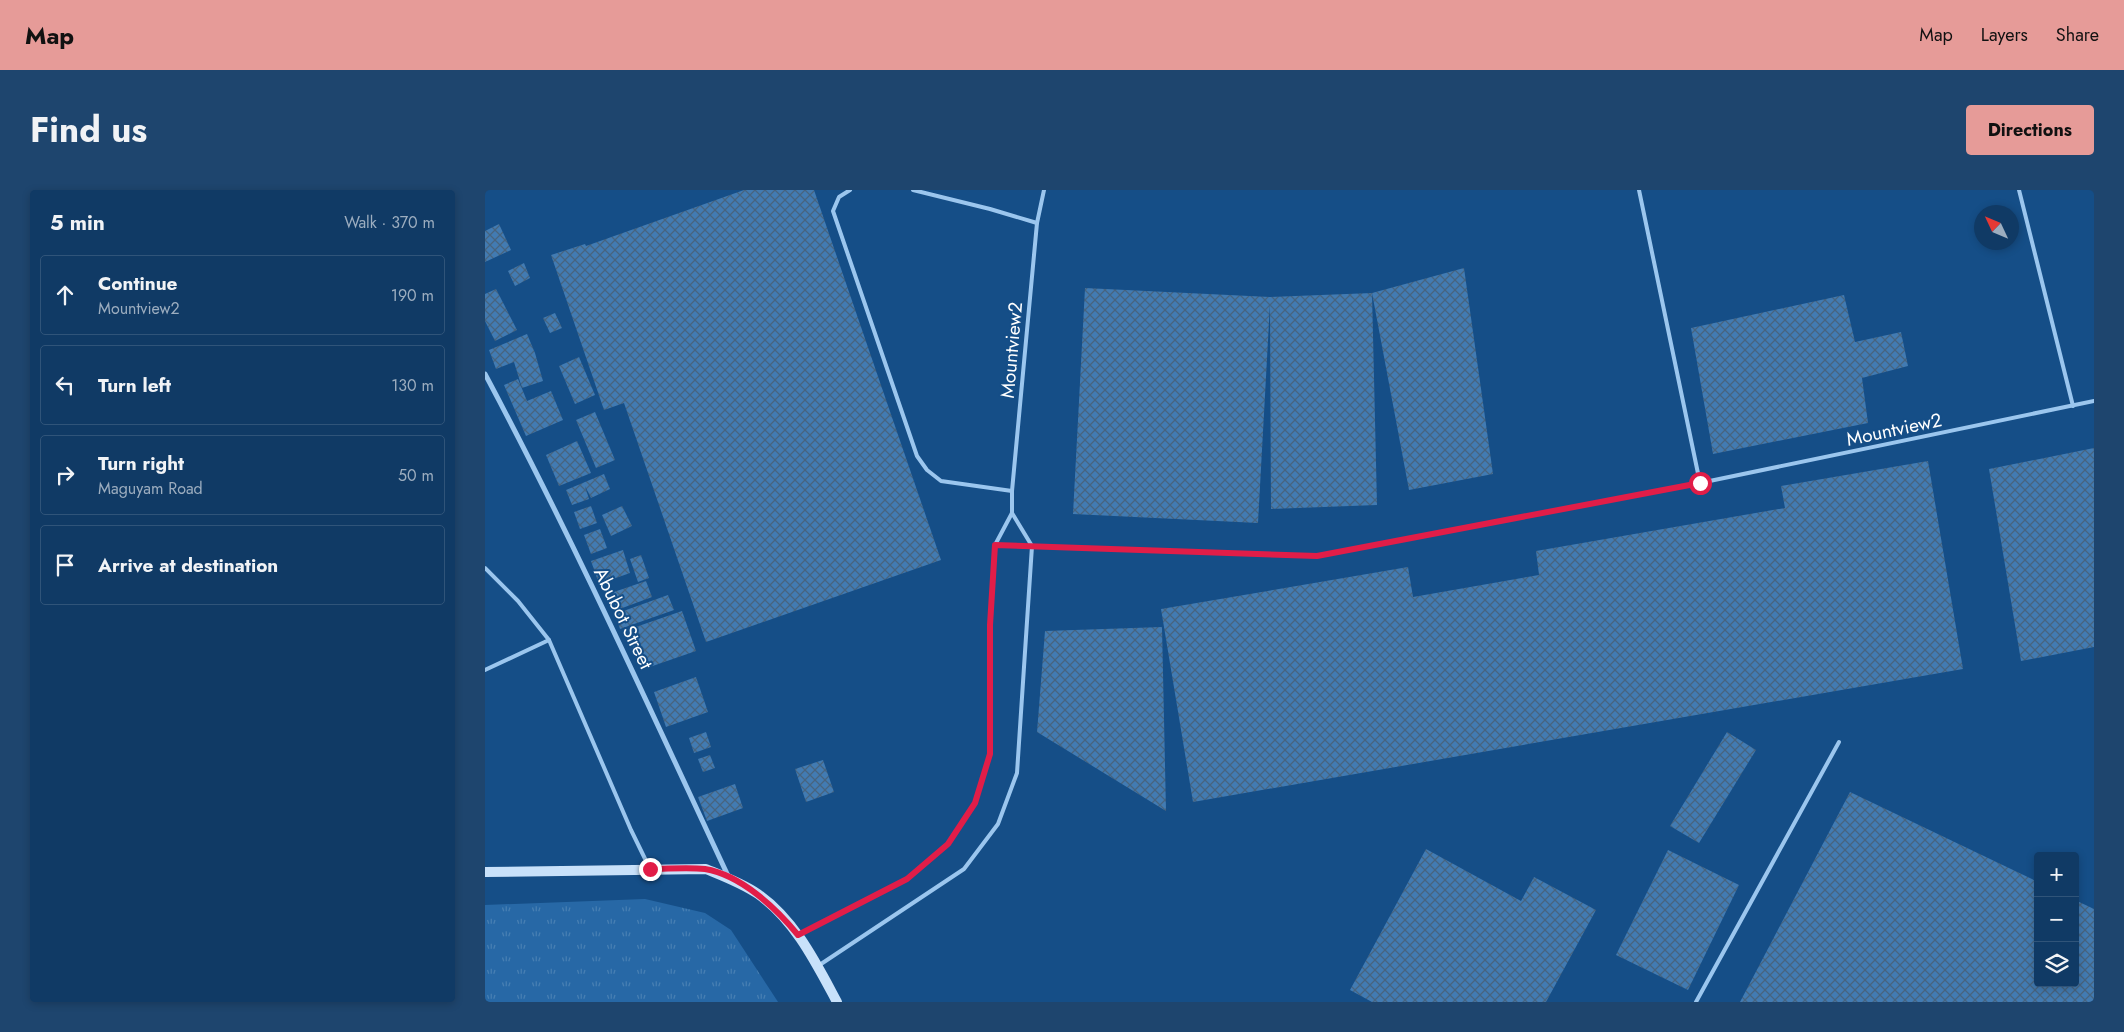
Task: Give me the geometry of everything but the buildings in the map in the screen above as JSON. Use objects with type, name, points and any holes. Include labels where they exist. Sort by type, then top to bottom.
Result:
[{"type":"main road","points":[[485,872],[706,869],[729,878],[758,894],[783,917],[798,935],[818,966],[837,1002]]},
{"type":"street","name":"Abubot Street","points":[[485,374],[523,445],[622,648],[729,878]]},
{"type":"lane","points":[[850,190],[839,197],[833,211],[917,456],[927,470],[941,481],[1012,491]]},
{"type":"lane","points":[[913,190],[1037,222]]},
{"type":"lane","name":"Mountview2","points":[[1012,513],[1012,491],[1037,222],[1045,190]]},
{"type":"lane","points":[[1639,190],[1700,483]]},
{"type":"lane","points":[[2019,190],[2073,406]]},
{"type":"lane","name":"Mountview2","points":[[995,545],[1317,556],[1700,483],[2094,401]]},
{"type":"lane","points":[[818,966],[964,870],[998,824],[1017,773],[1032,546],[1012,513]]},
{"type":"lane","points":[[798,935],[907,879],[948,844],[975,803],[990,754],[990,625],[995,545],[1012,513]]},
{"type":"lane","points":[[485,568],[518,602],[549,640],[631,830],[650,869]]},
{"type":"lane","points":[[485,670],[549,640]]},
{"type":"lane","points":[[1696,1002],[1839,742]]},
{"type":"green space","points":[[645,899],[705,913],[731,930],[778,1002],[485,1002],[485,905]]},
{"type":"route","points":[[650,869],[706,869],[729,878],[758,894],[783,917],[798,935],[907,879],[948,844],[975,803],[990,754],[990,625],[995,545],[1317,556],[1700,483]]}]
